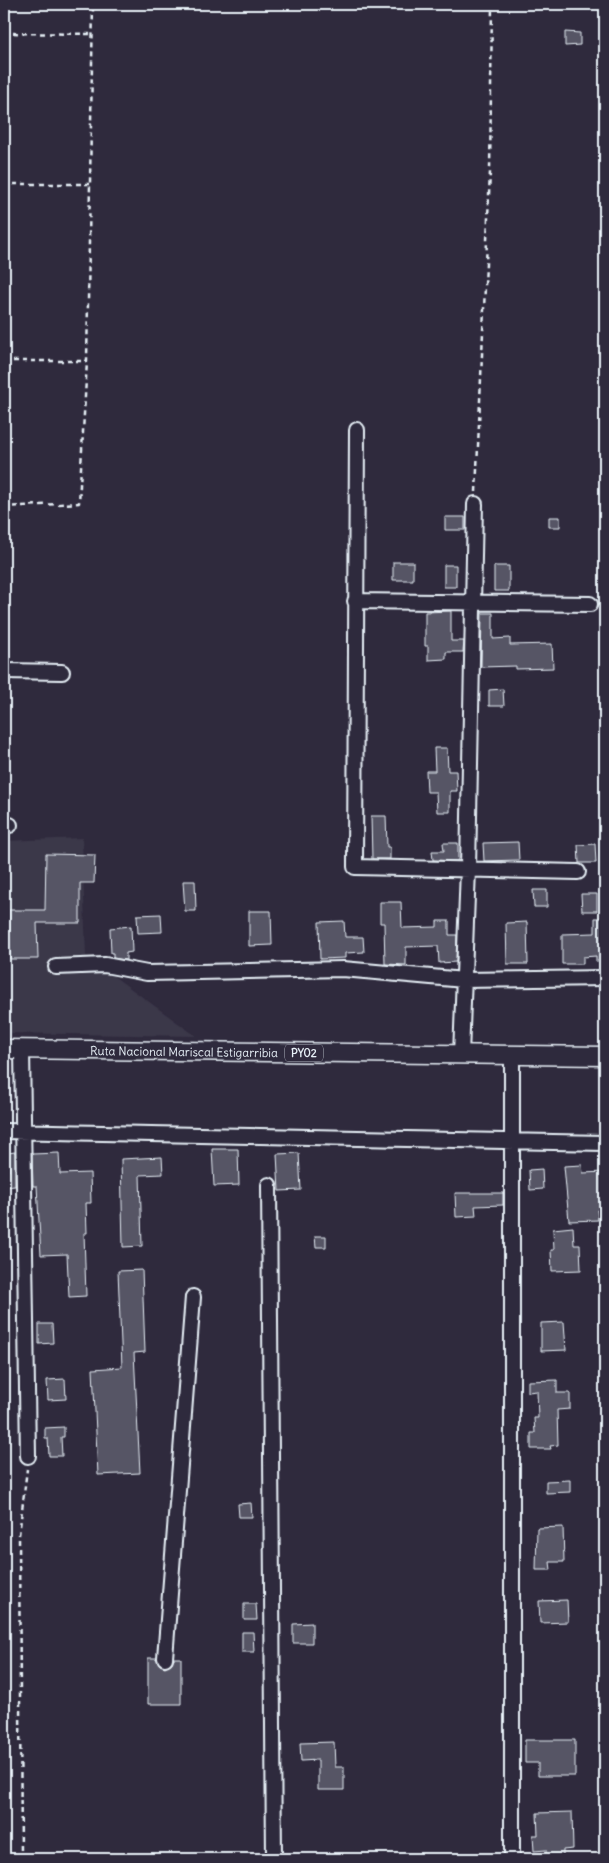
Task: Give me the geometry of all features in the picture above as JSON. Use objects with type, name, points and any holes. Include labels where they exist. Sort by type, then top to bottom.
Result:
[{"type":"main road","name":"Ruta Nacional Mariscal Estigarribia","points":[[4,1049],[605,1056]]},
{"type":"street","points":[[357,430],[355,867],[578,872]]},
{"type":"street","points":[[461,1054],[468,869],[475,504]]},
{"type":"street","points":[[355,601],[590,604]]},
{"type":"street","points":[[4,671],[62,672]]},
{"type":"street","points":[[56,967],[105,965],[147,973],[343,969],[464,980],[605,978]]},
{"type":"street","points":[[22,1049],[28,1456]]},
{"type":"street","points":[[512,1055],[512,1859]]},
{"type":"street","points":[[4,1131],[605,1143]]},
{"type":"street","points":[[269,1186],[274,1859]]},
{"type":"street","points":[[165,1658],[193,1297]]},
{"type":"path","points":[[4,507],[78,504],[87,361],[94,4]]},
{"type":"path","points":[[475,504],[490,172],[492,4]]},
{"type":"path","points":[[4,34],[94,34]]},
{"type":"path","points":[[4,184],[91,184]]},
{"type":"path","points":[[4,361],[87,361]]},
{"type":"path","points":[[21,1859],[19,1535],[28,1456]]},
{"type":"shaded area","points":[[82,838],[86,956],[196,1036],[4,1033],[4,841]]},
{"type":"building","points":[[565,32],[580,33],[580,45],[565,46]]},
{"type":"building","points":[[445,517],[465,517],[465,530],[445,530]]},
{"type":"building","points":[[549,517],[560,517],[560,527],[549,527]]},
{"type":"building","points":[[393,562],[413,562],[413,580],[393,580]]},
{"type":"building","points":[[444,565],[456,565],[456,587],[444,587]]},
{"type":"building","points":[[494,566],[509,566],[509,591],[494,591]]},
{"type":"building","points":[[451,611],[451,641],[464,641],[463,652],[446,652],[446,659],[428,660],[428,646],[425,646],[425,612]]},
{"type":"building","points":[[482,613],[493,613],[493,639],[510,638],[510,645],[552,644],[553,668],[516,669],[516,666],[481,667]]},
{"type":"building","points":[[503,689],[504,706],[489,706],[489,690]]},
{"type":"building","points":[[434,748],[447,748],[448,771],[456,771],[457,791],[450,791],[450,812],[437,812],[436,792],[427,792],[426,771],[435,771]]},
{"type":"building","points":[[371,816],[386,816],[387,847],[390,847],[390,859],[372,859]]},
{"type":"building","points":[[518,842],[519,860],[484,861],[483,843]]},
{"type":"building","points":[[443,843],[458,843],[458,861],[433,860],[432,851],[444,851]]},
{"type":"building","points":[[595,844],[596,863],[579,863],[578,845]]},
{"type":"building","points":[[46,854],[95,855],[94,883],[80,883],[80,923],[37,923],[38,959],[10,959],[9,910],[45,910]]},
{"type":"building","points":[[183,881],[195,881],[196,911],[185,911]]},
{"type":"building","points":[[533,890],[547,890],[547,907],[534,907]]},
{"type":"building","points":[[581,894],[597,894],[597,911],[582,911]]},
{"type":"building","points":[[380,902],[401,902],[402,928],[437,927],[437,921],[449,921],[449,935],[457,935],[456,962],[439,963],[438,946],[406,947],[406,965],[385,964],[384,923],[380,923]]},
{"type":"building","points":[[249,911],[271,911],[272,945],[249,946]]},
{"type":"building","points":[[161,914],[162,932],[138,933],[137,915]]},
{"type":"building","points":[[595,918],[605,918],[605,961],[596,961],[596,956],[583,957],[583,964],[562,964],[562,934],[595,933]]},
{"type":"building","points":[[344,921],[345,937],[363,937],[364,952],[345,953],[345,958],[320,959],[319,922]]},
{"type":"building","points":[[527,922],[528,964],[507,964],[506,923]]},
{"type":"building","points":[[131,926],[132,952],[126,953],[126,960],[113,958],[110,928]]},
{"type":"building","points":[[212,1149],[238,1149],[239,1185],[214,1186]]},
{"type":"building","points":[[15,1152],[15,1186],[4,1187],[4,1171],[9,1171],[8,1153]]},
{"type":"building","points":[[59,1153],[60,1174],[90,1173],[91,1203],[86,1203],[87,1233],[84,1233],[86,1296],[69,1297],[67,1254],[41,1255],[37,1186],[33,1186],[32,1154]]},
{"type":"building","points":[[299,1153],[301,1190],[279,1191],[277,1154]]},
{"type":"building","points":[[162,1157],[163,1174],[140,1175],[142,1246],[123,1247],[121,1159]]},
{"type":"building","points":[[582,1165],[583,1173],[605,1172],[605,1209],[597,1210],[598,1220],[569,1221],[564,1166]]},
{"type":"building","points":[[542,1169],[543,1189],[530,1190],[529,1170]]},
{"type":"building","points":[[455,1193],[503,1193],[503,1205],[475,1206],[476,1216],[456,1217]]},
{"type":"building","points":[[573,1227],[574,1245],[580,1245],[581,1270],[552,1271],[553,1229]]},
{"type":"building","points":[[315,1236],[326,1236],[326,1247],[316,1247]]},
{"type":"building","points":[[142,1270],[145,1352],[134,1353],[140,1473],[98,1475],[93,1369],[122,1367],[118,1271]]},
{"type":"building","points":[[564,1322],[566,1350],[541,1351],[541,1323]]},
{"type":"building","points":[[39,1324],[52,1324],[53,1343],[39,1344]]},
{"type":"building","points":[[65,1379],[66,1399],[48,1400],[47,1380]]},
{"type":"building","points":[[557,1380],[557,1393],[570,1393],[570,1409],[557,1410],[558,1445],[550,1446],[551,1449],[531,1449],[531,1433],[535,1433],[534,1418],[538,1418],[537,1391],[528,1392],[528,1381]]},
{"type":"building","points":[[64,1427],[64,1437],[61,1437],[62,1456],[49,1456],[48,1438],[45,1438],[45,1428]]},
{"type":"building","points":[[570,1480],[570,1492],[546,1493],[546,1481]]},
{"type":"building","points":[[251,1503],[252,1517],[239,1517],[238,1504]]},
{"type":"building","points":[[563,1527],[564,1562],[550,1562],[551,1570],[536,1570],[537,1528]]},
{"type":"building","points":[[567,1600],[568,1622],[540,1623],[539,1601]]},
{"type":"building","points":[[244,1604],[256,1604],[257,1620],[244,1620]]},
{"type":"building","points":[[312,1623],[312,1643],[293,1643],[293,1624]]},
{"type":"building","points":[[242,1632],[253,1632],[254,1652],[242,1652]]},
{"type":"building","points":[[148,1658],[156,1658],[160,1665],[165,1667],[172,1663],[174,1658],[181,1658],[181,1704],[148,1704]]},
{"type":"building","points":[[525,1740],[575,1740],[575,1776],[538,1776],[538,1763],[525,1763]]},
{"type":"building","points":[[334,1742],[335,1767],[344,1767],[344,1790],[318,1790],[318,1760],[301,1761],[300,1743]]},
{"type":"building","points":[[572,1812],[573,1849],[563,1850],[563,1859],[546,1859],[546,1850],[534,1851],[533,1835],[538,1835],[537,1813]]}]
